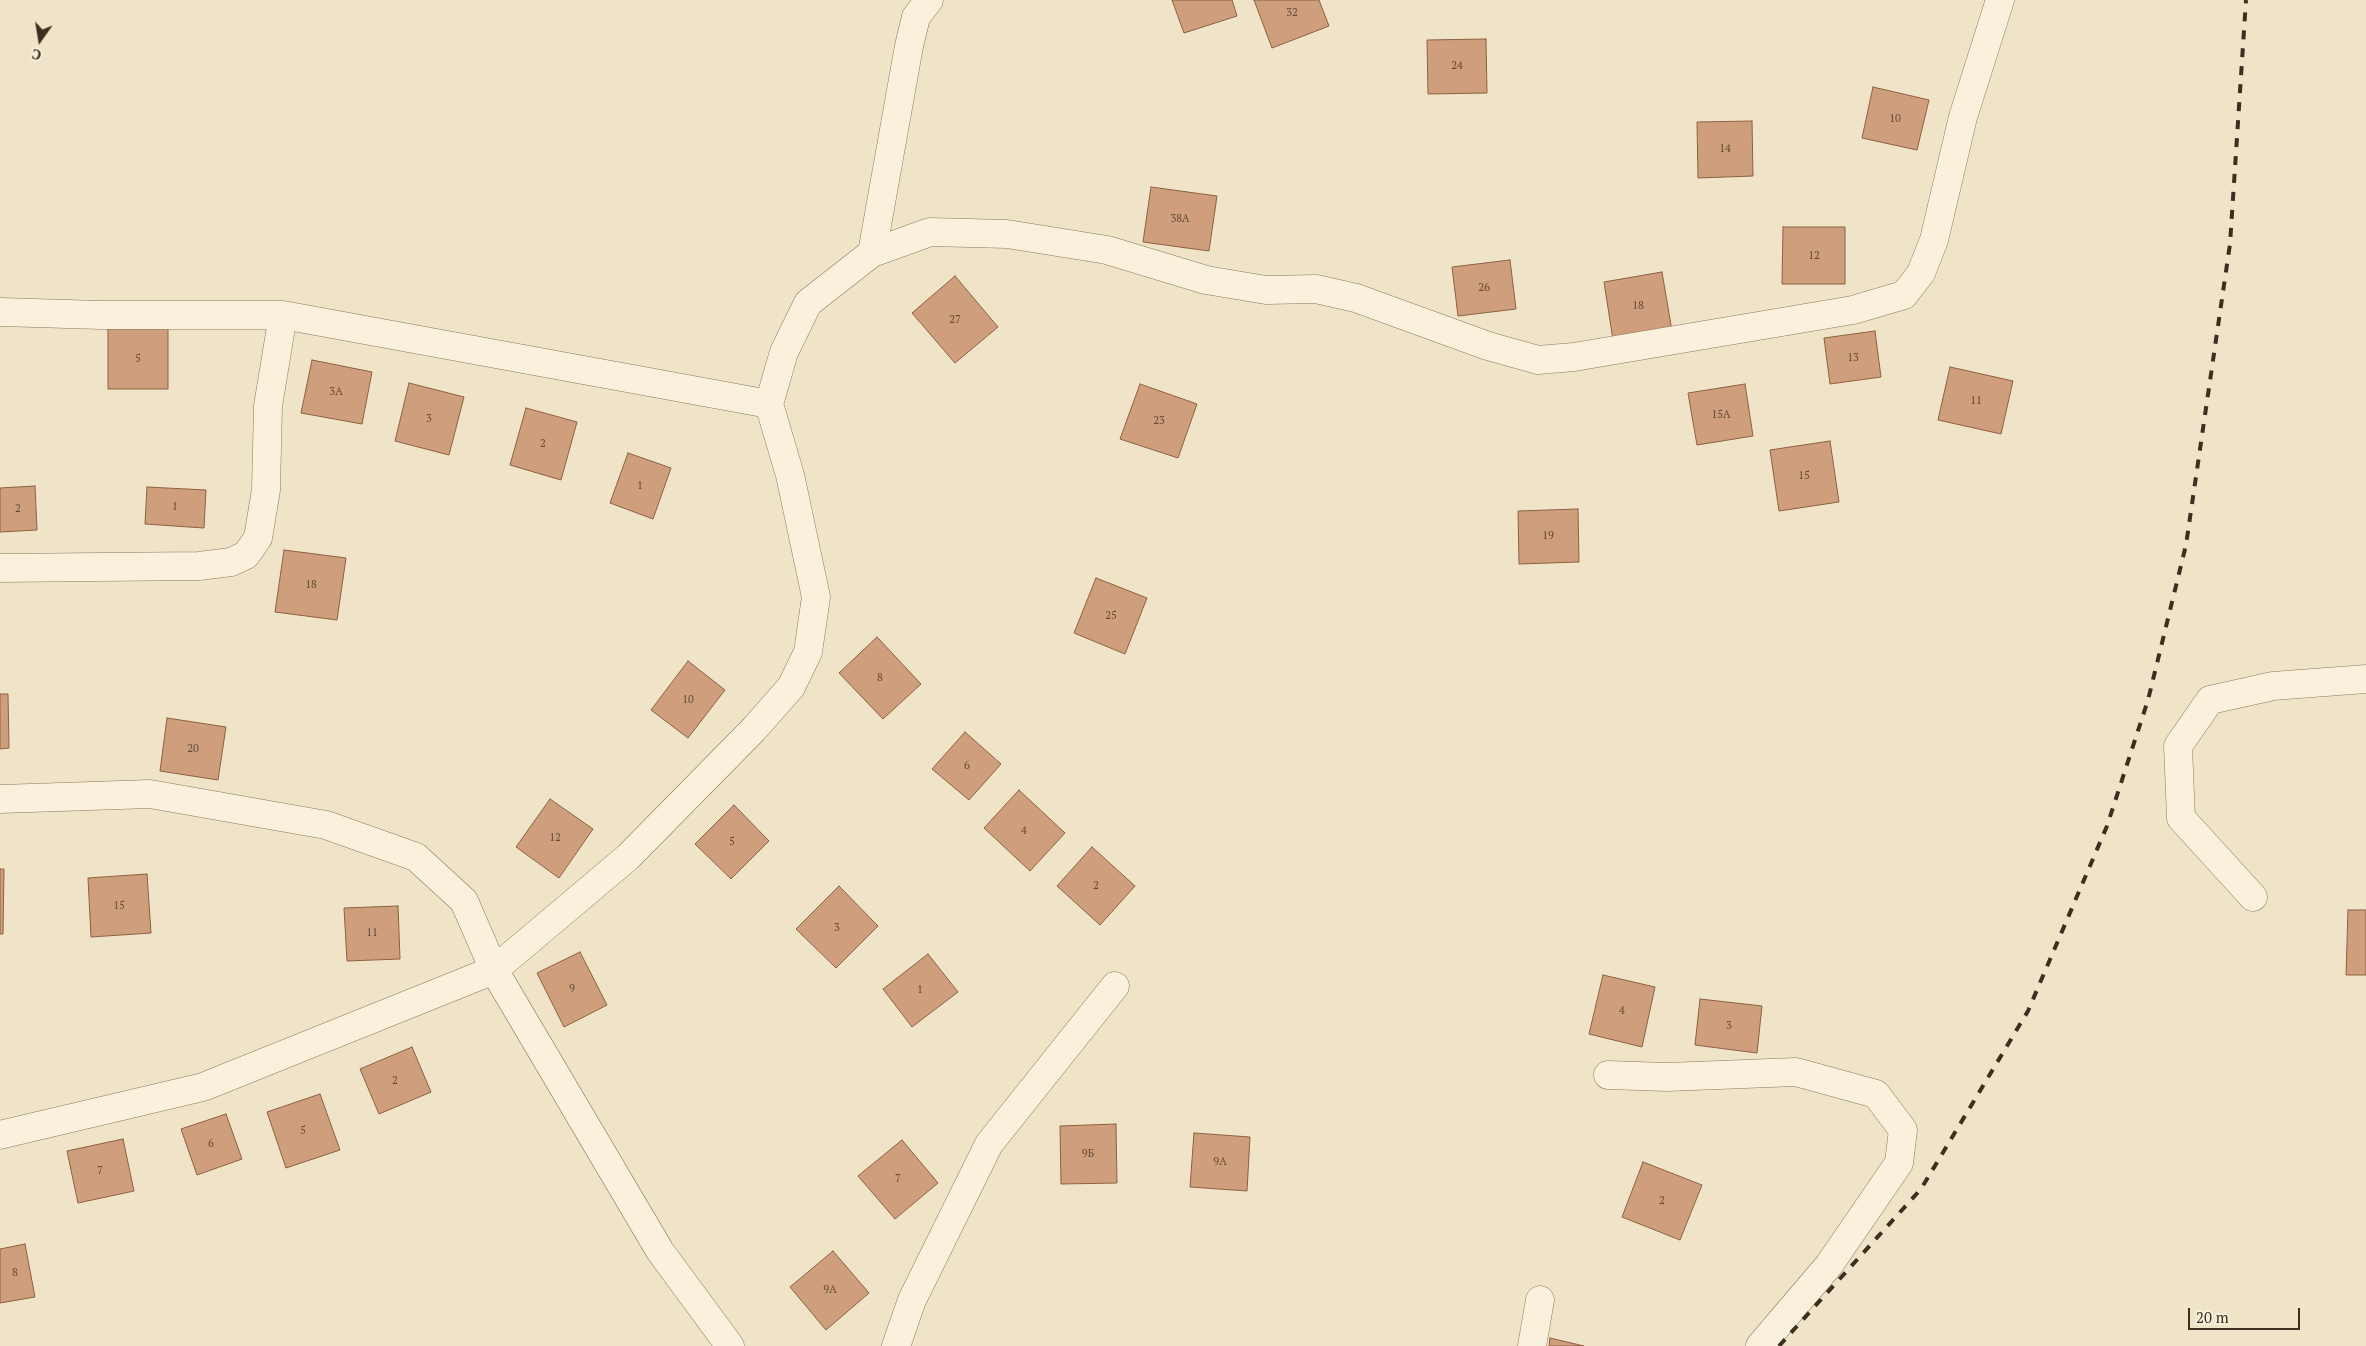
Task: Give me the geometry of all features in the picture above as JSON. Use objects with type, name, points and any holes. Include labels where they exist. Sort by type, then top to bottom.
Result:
[{"type":"lane","points":[[872,253],[911,36],[916,17],[929,0]]},
{"type":"lane","points":[[0,1135],[203,1086],[494,970],[628,857],[754,730],[791,687],[808,652],[816,597],[790,475],[768,404],[784,352],[808,303],[872,253],[930,232],[1008,234],[1089,247],[1107,250],[1206,280],[1266,290],[1316,289],[1356,298],[1488,346],[1538,360],[1574,357],[1853,310],[1904,295],[1921,273],[1934,240],[1963,117],[2000,0]]},
{"type":"lane","points":[[0,312],[101,316],[283,315],[768,404]]},
{"type":"lane","points":[[0,568],[199,566],[231,562],[246,555],[258,538],[264,500],[268,406],[283,315]]},
{"type":"lane","points":[[2253,897],[2182,818],[2178,746],[2210,700],[2273,686],[2366,679]]},
{"type":"lane","points":[[0,799],[150,794],[326,825],[416,857],[464,901],[494,970],[660,1251],[730,1346]]},
{"type":"lane","points":[[896,1346],[912,1300],[989,1144],[1115,986]]},
{"type":"lane","points":[[1608,1076],[1667,1077],[1796,1072],[1876,1094],[1903,1130],[1900,1164],[1829,1265],[1760,1346]]},
{"type":"lane","points":[[1532,1346],[1540,1300]]},
{"type":"building","points":[[1172,0],[1232,0],[1237,16],[1184,33]]},
{"type":"building","points":[[1254,0],[1319,0],[1329,26],[1272,48]]},
{"type":"building","points":[[1486,39],[1487,93],[1428,94],[1427,40]]},
{"type":"building","points":[[1873,87],[1929,100],[1917,150],[1862,138]]},
{"type":"building","points":[[1752,121],[1753,176],[1698,178],[1697,122]]},
{"type":"building","points":[[1151,187],[1217,196],[1209,251],[1143,242]]},
{"type":"building","points":[[1783,227],[1845,227],[1845,284],[1782,284]]},
{"type":"building","points":[[1510,260],[1516,309],[1458,316],[1452,267]]},
{"type":"building","points":[[1662,272],[1672,331],[1613,340],[1604,282]]},
{"type":"building","points":[[955,276],[998,327],[955,363],[912,313]]},
{"type":"building","points":[[108,328],[168,328],[168,389],[108,389]]},
{"type":"building","points":[[1875,331],[1881,377],[1830,384],[1824,338]]},
{"type":"building","points":[[312,360],[372,372],[362,424],[301,413]]},
{"type":"building","points":[[1950,367],[2013,381],[2001,434],[1938,420]]},
{"type":"building","points":[[409,383],[464,397],[449,455],[395,441]]},
{"type":"building","points":[[1140,384],[1197,404],[1178,458],[1120,439]]},
{"type":"building","points":[[1745,384],[1753,436],[1697,445],[1688,393]]},
{"type":"building","points":[[526,408],[577,422],[561,480],[510,465]]},
{"type":"building","points":[[1830,441],[1839,502],[1779,511],[1770,450]]},
{"type":"building","points":[[628,453],[671,468],[653,519],[610,503]]},
{"type":"building","points":[[35,486],[37,530],[0,532],[0,488]]},
{"type":"building","points":[[147,487],[206,490],[204,528],[145,524]]},
{"type":"building","points":[[1578,509],[1579,562],[1519,564],[1518,511]]},
{"type":"building","points":[[284,550],[346,558],[337,620],[275,612]]},
{"type":"building","points":[[1096,578],[1147,598],[1125,654],[1074,633]]},
{"type":"building","points":[[877,637],[921,684],[883,719],[839,673]]},
{"type":"building","points":[[688,661],[725,690],[688,738],[651,710]]},
{"type":"building","points":[[0,694],[8,694],[9,748],[0,749]]},
{"type":"building","points":[[167,718],[226,727],[218,780],[160,771]]},
{"type":"building","points":[[965,732],[1001,764],[969,800],[932,769]]},
{"type":"building","points":[[1019,790],[1065,833],[1030,871],[984,828]]},
{"type":"building","points":[[550,799],[593,829],[559,878],[516,847]]},
{"type":"building","points":[[734,805],[769,841],[731,879],[695,844]]},
{"type":"building","points":[[1092,847],[1135,886],[1100,925],[1057,886]]},
{"type":"building","points":[[0,869],[4,869],[3,934],[0,934]]},
{"type":"building","points":[[147,874],[151,933],[91,937],[88,878]]},
{"type":"building","points":[[839,886],[878,926],[836,968],[796,929]]},
{"type":"building","points":[[398,906],[400,959],[347,961],[344,908]]},
{"type":"building","points":[[2348,910],[2366,910],[2366,975],[2346,975]]},
{"type":"building","points":[[580,952],[607,1005],[564,1027],[537,973]]},
{"type":"building","points":[[928,954],[958,992],[912,1027],[883,989]]},
{"type":"building","points":[[1603,975],[1655,987],[1642,1047],[1589,1034]]},
{"type":"building","points":[[1700,999],[1762,1006],[1757,1053],[1695,1045]]},
{"type":"building","points":[[412,1047],[431,1092],[379,1114],[360,1069]]},
{"type":"building","points":[[320,1094],[340,1150],[286,1168],[267,1112]]},
{"type":"building","points":[[226,1114],[242,1159],[197,1175],[181,1129]]},
{"type":"building","points":[[1116,1124],[1117,1183],[1061,1184],[1060,1126]]},
{"type":"building","points":[[1194,1133],[1250,1137],[1247,1191],[1190,1187]]},
{"type":"building","points":[[123,1139],[134,1191],[78,1203],[67,1151]]},
{"type":"building","points":[[902,1140],[938,1183],[895,1219],[858,1176]]},
{"type":"building","points":[[1643,1162],[1702,1185],[1680,1240],[1622,1217]]},
{"type":"building","points":[[25,1244],[35,1297],[0,1303],[0,1249]]},
{"type":"building","points":[[833,1251],[869,1293],[826,1330],[790,1287]]},
{"type":"building","points":[[1550,1338],[1584,1346],[1549,1346]]},
{"type":"railway","points":[[1779,1346],[1921,1189],[2028,1011],[2107,826],[2148,700],[2186,545],[2230,244],[2246,0]]}]
